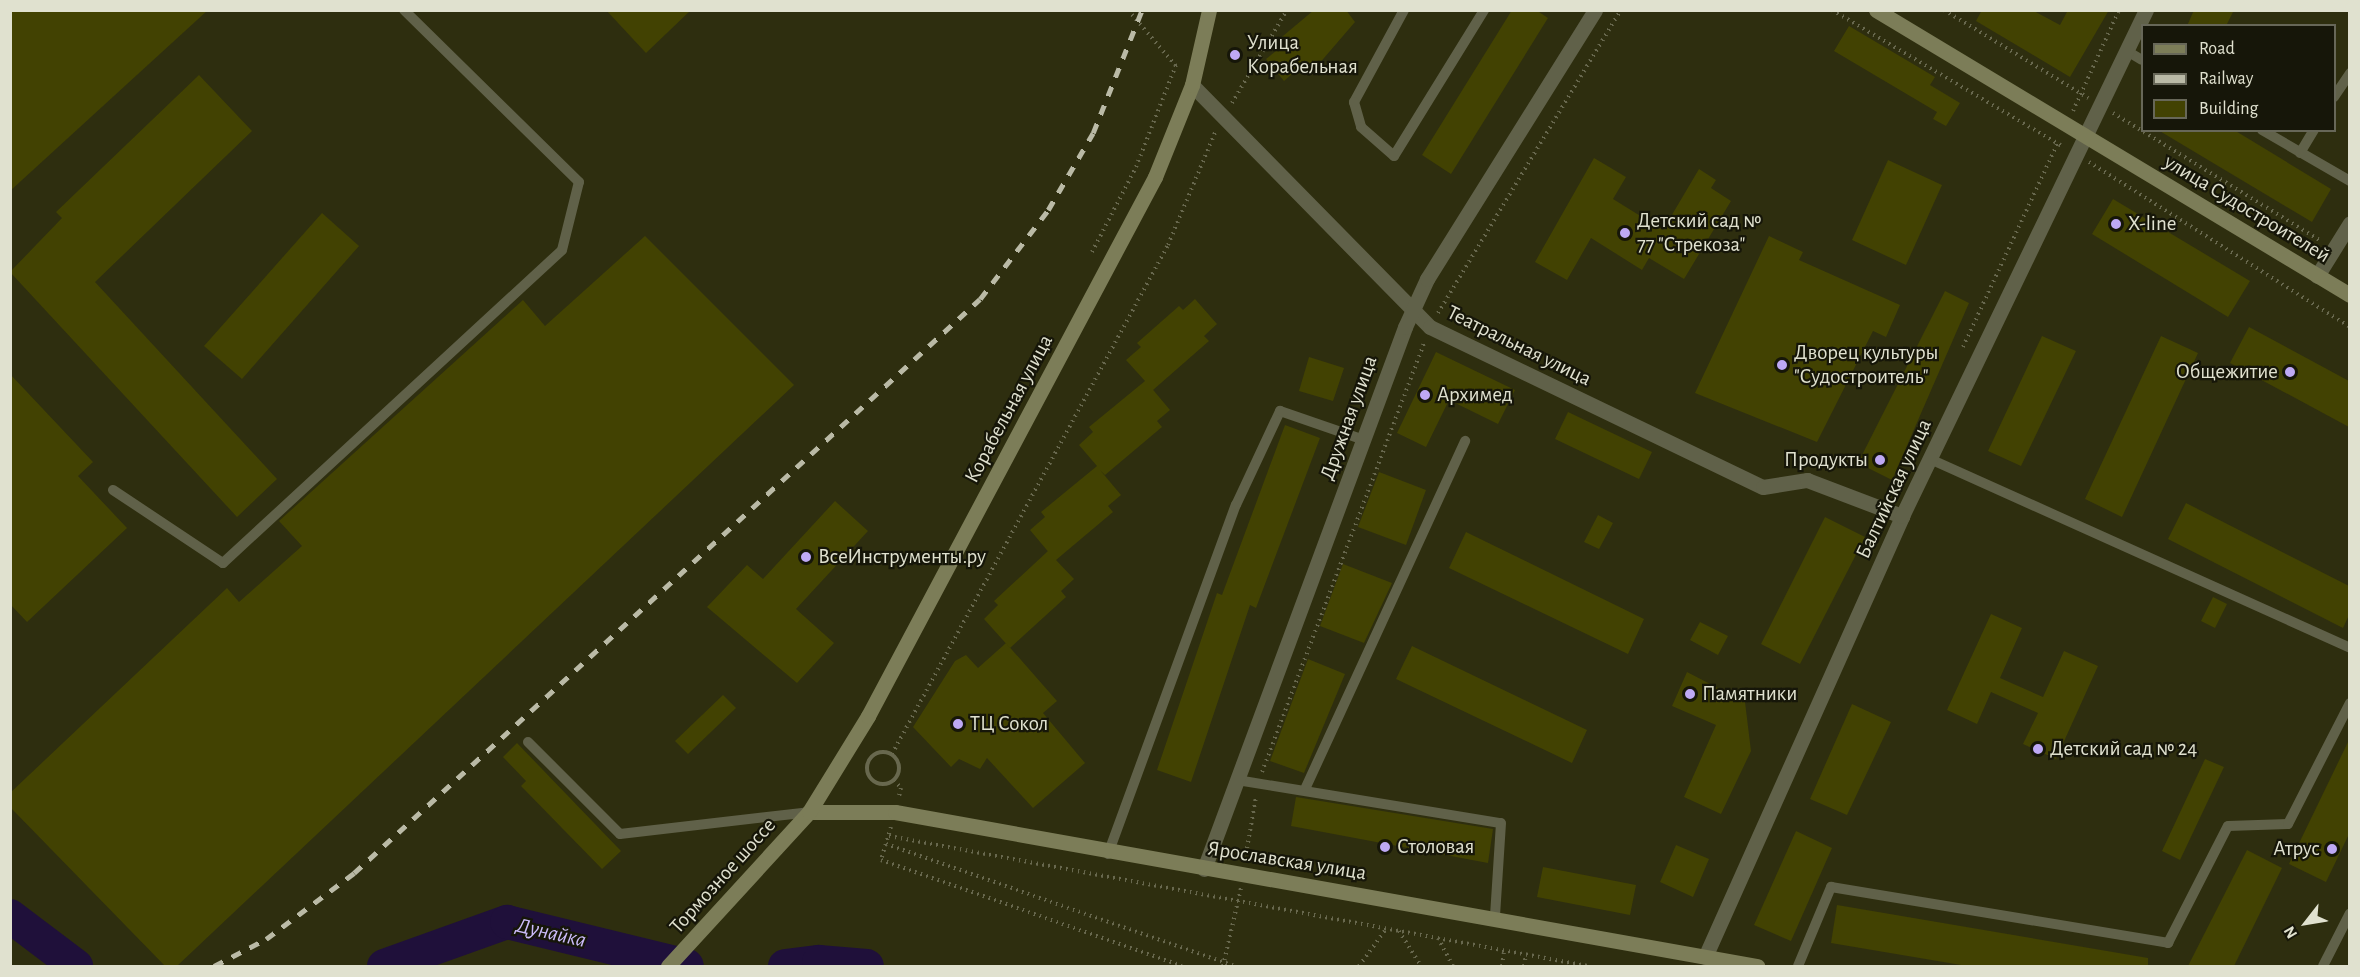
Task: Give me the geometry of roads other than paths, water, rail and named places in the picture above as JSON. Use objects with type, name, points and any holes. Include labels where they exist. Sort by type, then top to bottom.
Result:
[{"type":"street","name":"Корабельная улица","points":[[809,812],[868,716],[1112,262],[1192,85],[1209,10]]},
{"type":"street","name":"Дружная улица","points":[[1204,869],[1364,440],[1427,279],[1595,10]]},
{"type":"street","name":"улица Судостроителей","points":[[1876,10],[2349,296]]},
{"type":"street","name":"Балтийская улица","points":[[1705,957],[1902,516],[2146,10]]},
{"type":"street","name":"Театральная улица","points":[[1192,85],[1430,327],[1763,487],[1807,480],[1902,516]]},
{"type":"street","points":[[2317,276],[2349,223]]},
{"type":"street","name":"Ярославская улица","points":[[809,812],[896,812],[1108,854],[1495,916],[1757,966]]},
{"type":"street","name":"Тормозное шоссе","points":[[668,966],[704,932],[809,812]]},
{"type":"lane","points":[[113,490],[223,563],[562,250],[579,182],[404,10]]},
{"type":"lane","points":[[1404,10],[1354,102],[1361,127],[1394,156],[1484,10]]},
{"type":"lane","points":[[2127,51],[2141,59]]},
{"type":"lane","points":[[2336,94],[2349,73]]},
{"type":"lane","points":[[2265,132],[2349,181]]},
{"type":"lane","points":[[2300,153],[2313,132]]},
{"type":"lane","points":[[1108,854],[1236,505],[1280,411],[1364,440]]},
{"type":"lane","points":[[1306,787],[1465,441]]},
{"type":"lane","points":[[1930,459],[2349,648]]},
{"type":"lane","points":[[1798,966],[1831,887],[2168,943],[2228,826],[2288,825],[2349,703]]},
{"type":"lane","points":[[528,742],[620,834],[809,812]]},
{"type":"lane","points":[[1237,780],[1257,786],[1306,787],[1501,823],[1495,916]]},
{"type":"lane","points":[[2323,966],[2349,913]]},
{"type":"waterway","name":"Дунайка","points":[[10,916],[76,966]]},
{"type":"waterway","name":"Дунайка","points":[[384,966],[507,922],[687,966]]},
{"type":"waterway","name":"Дунайка","points":[[785,966],[819,962],[867,966]]},
{"type":"railway","points":[[214,966],[266,939],[354,873],[980,299],[1048,210],[1093,133],[1142,10]]},
{"type":"place","name":"Улица Корабельная","points":[[1235,55]]},
{"type":"place","name":"X-line","points":[[2116,224]]},
{"type":"place","name":"Детский сад № 77 \"Стрекоза\"","points":[[1625,233]]},
{"type":"place","name":"Дворец культуры \"Судостроитель\"","points":[[1782,365]]},
{"type":"place","name":"Общежитие","points":[[2290,372]]},
{"type":"place","name":"Архимед","points":[[1425,395]]},
{"type":"place","name":"Продукты","points":[[1880,460]]},
{"type":"place","name":"ВсеИнструменты.ру","points":[[806,557]]},
{"type":"place","name":"Памятники","points":[[1690,694]]},
{"type":"place","name":"ТЦ Сокол","points":[[958,724]]},
{"type":"place","name":"Детский сад № 24","points":[[2038,749]]},
{"type":"place","name":"Столовая","points":[[1385,847]]},
{"type":"place","name":"Атрус","points":[[2332,849]]}]
